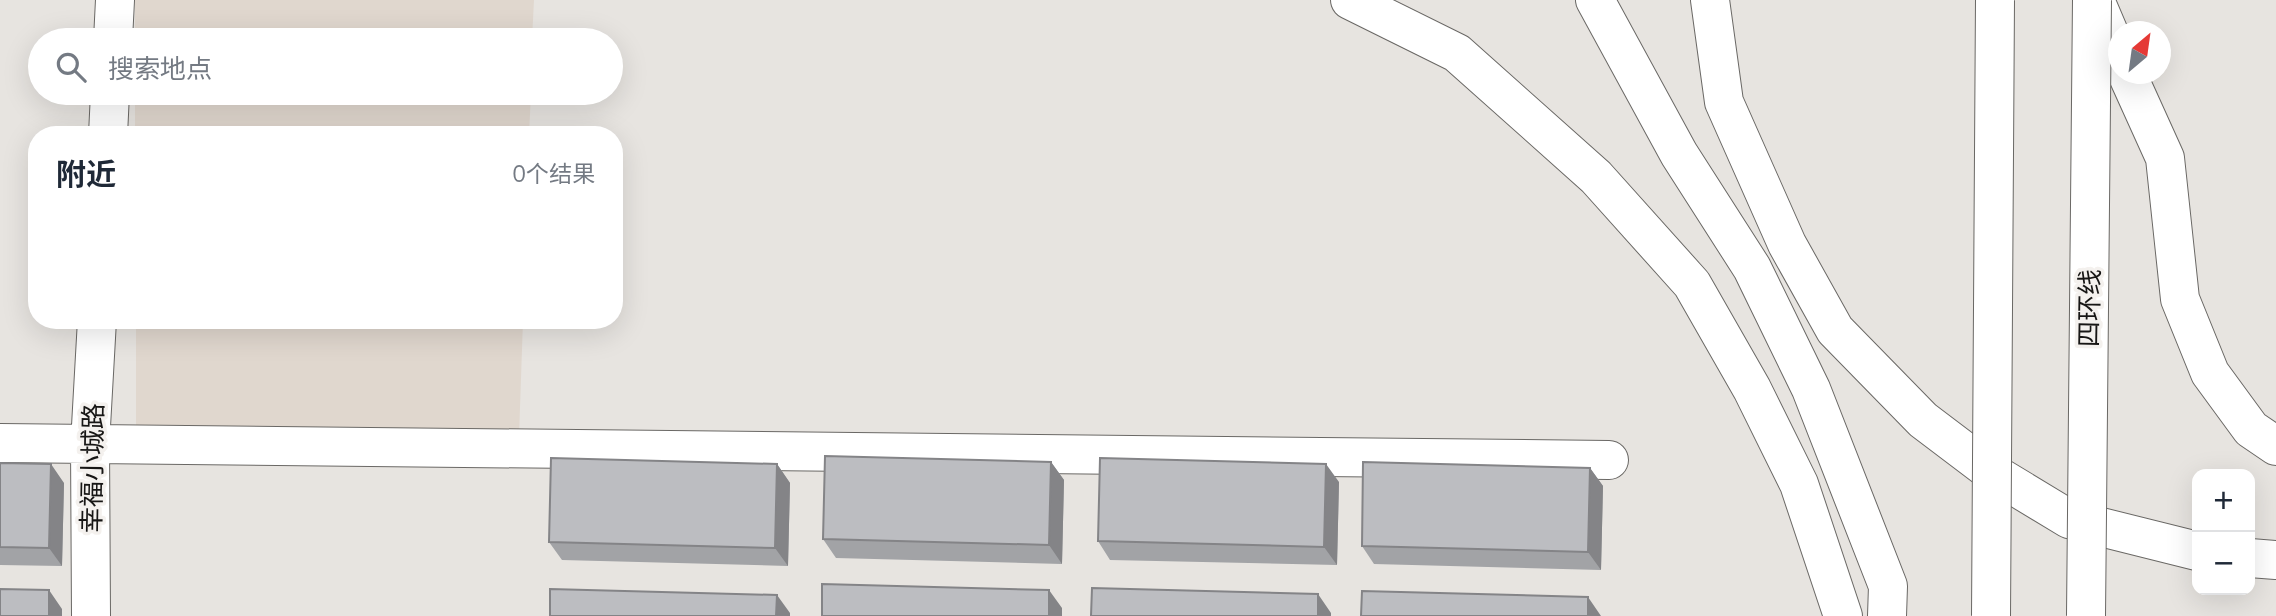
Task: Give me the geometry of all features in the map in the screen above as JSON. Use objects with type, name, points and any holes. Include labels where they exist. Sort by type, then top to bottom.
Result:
[{"type":"main road","points":[[114,28],[115,0]]},
{"type":"main road","points":[[1350,0],[1457,53],[1596,177],[1692,284],[1752,389],[1799,484],[1843,616]]},
{"type":"main road","points":[[1595,0],[1679,154],[1752,268],[1811,389],[1888,586],[1887,616]]},
{"type":"main road","points":[[1710,0],[1724,102],[1787,244],[1835,331],[1923,419],[1993,473],[2070,519],[2192,550]]},
{"type":"main road","points":[[1991,616],[1995,0]]},
{"type":"main road","points":[[2093,0],[2108,31]]},
{"type":"main road","name":"四环线","points":[[2086,616],[2093,0]]},
{"type":"main road","points":[[2132,84],[2165,158],[2180,299],[2210,373],[2250,429],[2276,446]]},
{"type":"main road","points":[[108,126],[109,105]]},
{"type":"main road","name":"幸福小城路","points":[[91,616],[90,443],[96,329]]},
{"type":"main road","points":[[0,443],[1609,460]]},
{"type":"main road","points":[[2255,558],[2276,560]]},
{"type":"shaded area","points":[[135,0],[534,0],[533,28],[135,28]]},
{"type":"shaded area","points":[[135,105],[530,105],[529,126],[135,126]]},
{"type":"shaded area","points":[[136,329],[523,329],[519,437],[136,425]]},
{"type":"building","points":[[825,456],[1051,462],[1049,545],[823,539]]},
{"type":"building","points":[[551,458],[777,464],[775,548],[549,542]]},
{"type":"building","points":[[1100,458],[1326,464],[1324,547],[1098,541]]},
{"type":"building","points":[[1363,462],[1590,468],[1588,552],[1362,546]]},
{"type":"building","points":[[0,463],[51,464],[49,548],[0,547]]},
{"type":"building","points":[[822,584],[1049,590],[1049,616],[822,616]]},
{"type":"building","points":[[1092,588],[1318,594],[1318,616],[1091,616]]},
{"type":"building","points":[[0,589],[49,590],[49,616],[0,616]]},
{"type":"building","points":[[550,589],[777,595],[776,616],[550,616]]},
{"type":"building","points":[[1362,591],[1588,597],[1588,616],[1361,616]]}]
